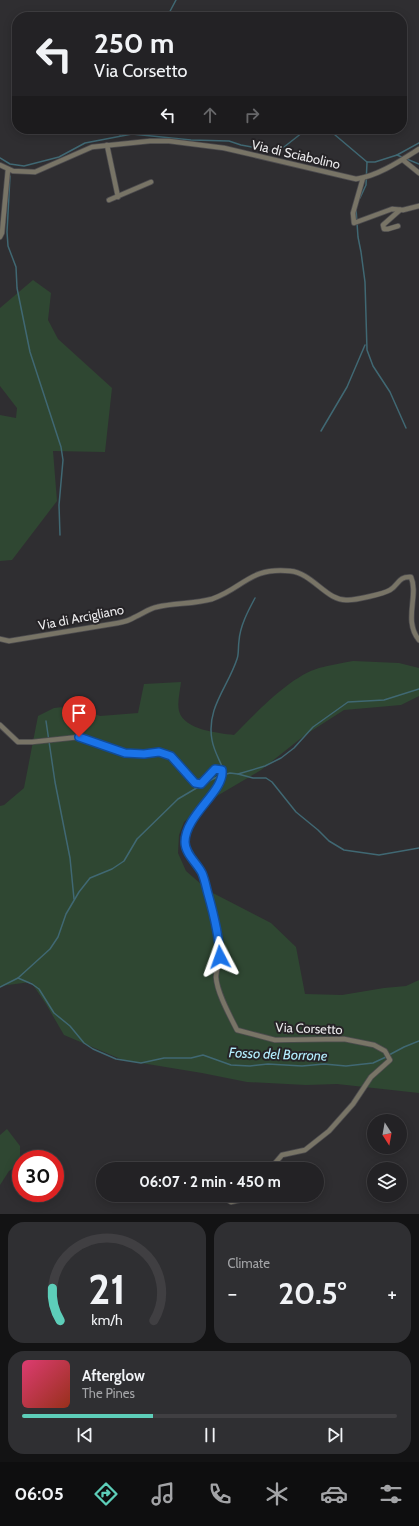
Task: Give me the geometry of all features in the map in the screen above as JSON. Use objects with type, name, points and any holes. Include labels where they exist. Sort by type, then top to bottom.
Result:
[{"type":"street","name":"Via di Sciabolino","points":[[0,165],[8,169],[28,173],[41,170],[88,148],[150,141],[185,142],[224,148],[351,179],[363,178],[403,160],[419,149]]},
{"type":"street","points":[[107,145],[118,197]]},
{"type":"street","points":[[403,160],[419,173]]},
{"type":"street","points":[[0,237],[2,233],[8,169]]},
{"type":"street","points":[[363,178],[353,213],[354,223],[388,210],[400,210],[419,206]]},
{"type":"street","points":[[109,200],[151,182]]},
{"type":"street","points":[[398,226],[384,229],[383,225],[400,210]]},
{"type":"street","name":"Via di Arcigliano","points":[[0,639],[9,641],[118,623],[135,618],[156,607],[189,604],[211,599],[227,592],[255,575],[275,570],[299,572],[337,599],[348,600],[389,591],[402,578],[411,577],[415,584],[413,627],[419,640]]},
{"type":"street","name":"Via Corsetto","points":[[0,725],[18,742],[79,737],[125,753],[144,754],[159,752],[171,756],[195,783],[201,784],[215,769],[222,770],[219,784],[197,813],[186,832],[185,848],[202,874],[214,913],[219,936],[220,957],[216,976],[220,991],[237,1030],[275,1040],[344,1039],[374,1045],[386,1051],[390,1060],[371,1077],[354,1104],[329,1131],[304,1150],[282,1155],[276,1162]]},
{"type":"green space","points":[[33,280],[51,293],[48,320],[58,339],[112,388],[105,452],[53,451],[57,501],[12,560],[0,561],[0,415],[16,418],[17,408],[0,386],[0,308]]},
{"type":"green space","points":[[353,661],[399,663],[419,668],[419,696],[401,705],[344,710],[305,735],[261,770],[205,803],[184,822],[179,835],[178,853],[186,871],[209,891],[271,923],[296,947],[305,994],[342,995],[406,986],[419,980],[419,1093],[337,1084],[306,1085],[247,1082],[123,1060],[64,1035],[31,982],[0,986],[0,806],[4,805],[24,788],[38,716],[54,708],[73,706],[100,716],[138,713],[144,684],[181,682],[178,704],[179,711],[187,722],[202,729],[234,735],[285,687],[296,679],[319,668]]},
{"type":"green space","points":[[7,1129],[20,1146],[20,1150],[12,1150],[12,1169],[9,1171],[0,1185],[0,1135]]},
{"type":"waterway","points":[[170,12],[176,0]]},
{"type":"waterway","points":[[0,158],[10,164],[24,166],[59,157],[85,143],[132,134]]},
{"type":"waterway","points":[[132,134],[191,140],[229,141],[241,145],[269,150],[284,147],[301,134]]},
{"type":"waterway","points":[[334,134],[367,162],[375,162],[397,155],[419,164]]},
{"type":"waterway","points":[[397,155],[419,143]]},
{"type":"waterway","points":[[360,198],[366,185],[367,162]]},
{"type":"waterway","points":[[10,176],[7,232],[8,246],[16,267],[17,288],[30,352],[61,447],[63,460],[59,505],[60,535]]},
{"type":"waterway","points":[[356,209],[358,237],[365,282],[367,350],[373,366],[390,392],[406,428]]},
{"type":"waterway","points":[[321,431],[347,387],[365,345]]},
{"type":"waterway","points":[[225,774],[212,740],[212,718],[219,698],[237,659],[241,630],[247,613],[255,598]]},
{"type":"waterway","points":[[223,775],[230,773],[238,774],[265,766],[281,758],[294,748],[313,727],[348,702],[384,700],[419,689]]},
{"type":"waterway","points":[[46,721],[55,782],[70,858],[74,899]]},
{"type":"waterway","points":[[238,774],[253,778],[266,778],[272,782],[296,812],[329,841],[344,850],[379,855],[419,848]]},
{"type":"waterway","points":[[205,783],[219,776]]},
{"type":"waterway","points":[[0,987],[18,978],[50,949],[58,937],[66,914],[79,892],[90,878],[112,869],[124,861],[137,839],[178,799],[200,786]]},
{"type":"waterway","name":"Fosso del Borrone","points":[[18,978],[39,989],[54,1013],[70,1026],[84,1043],[93,1049],[116,1059],[141,1063],[164,1058],[191,1058],[203,1055],[231,1065],[250,1066],[268,1064],[302,1066],[324,1064],[346,1066],[373,1063],[386,1057]]},
{"type":"waterway","name":"Fosso del Borrone","points":[[389,1055],[419,1041]]},
{"type":"route","points":[[79,737],[125,753],[144,754],[159,752],[171,756],[195,783],[201,784],[215,769],[222,770],[222,776],[219,784],[197,813],[186,832],[185,843],[185,848],[202,874],[214,913],[219,936],[220,957]]}]
